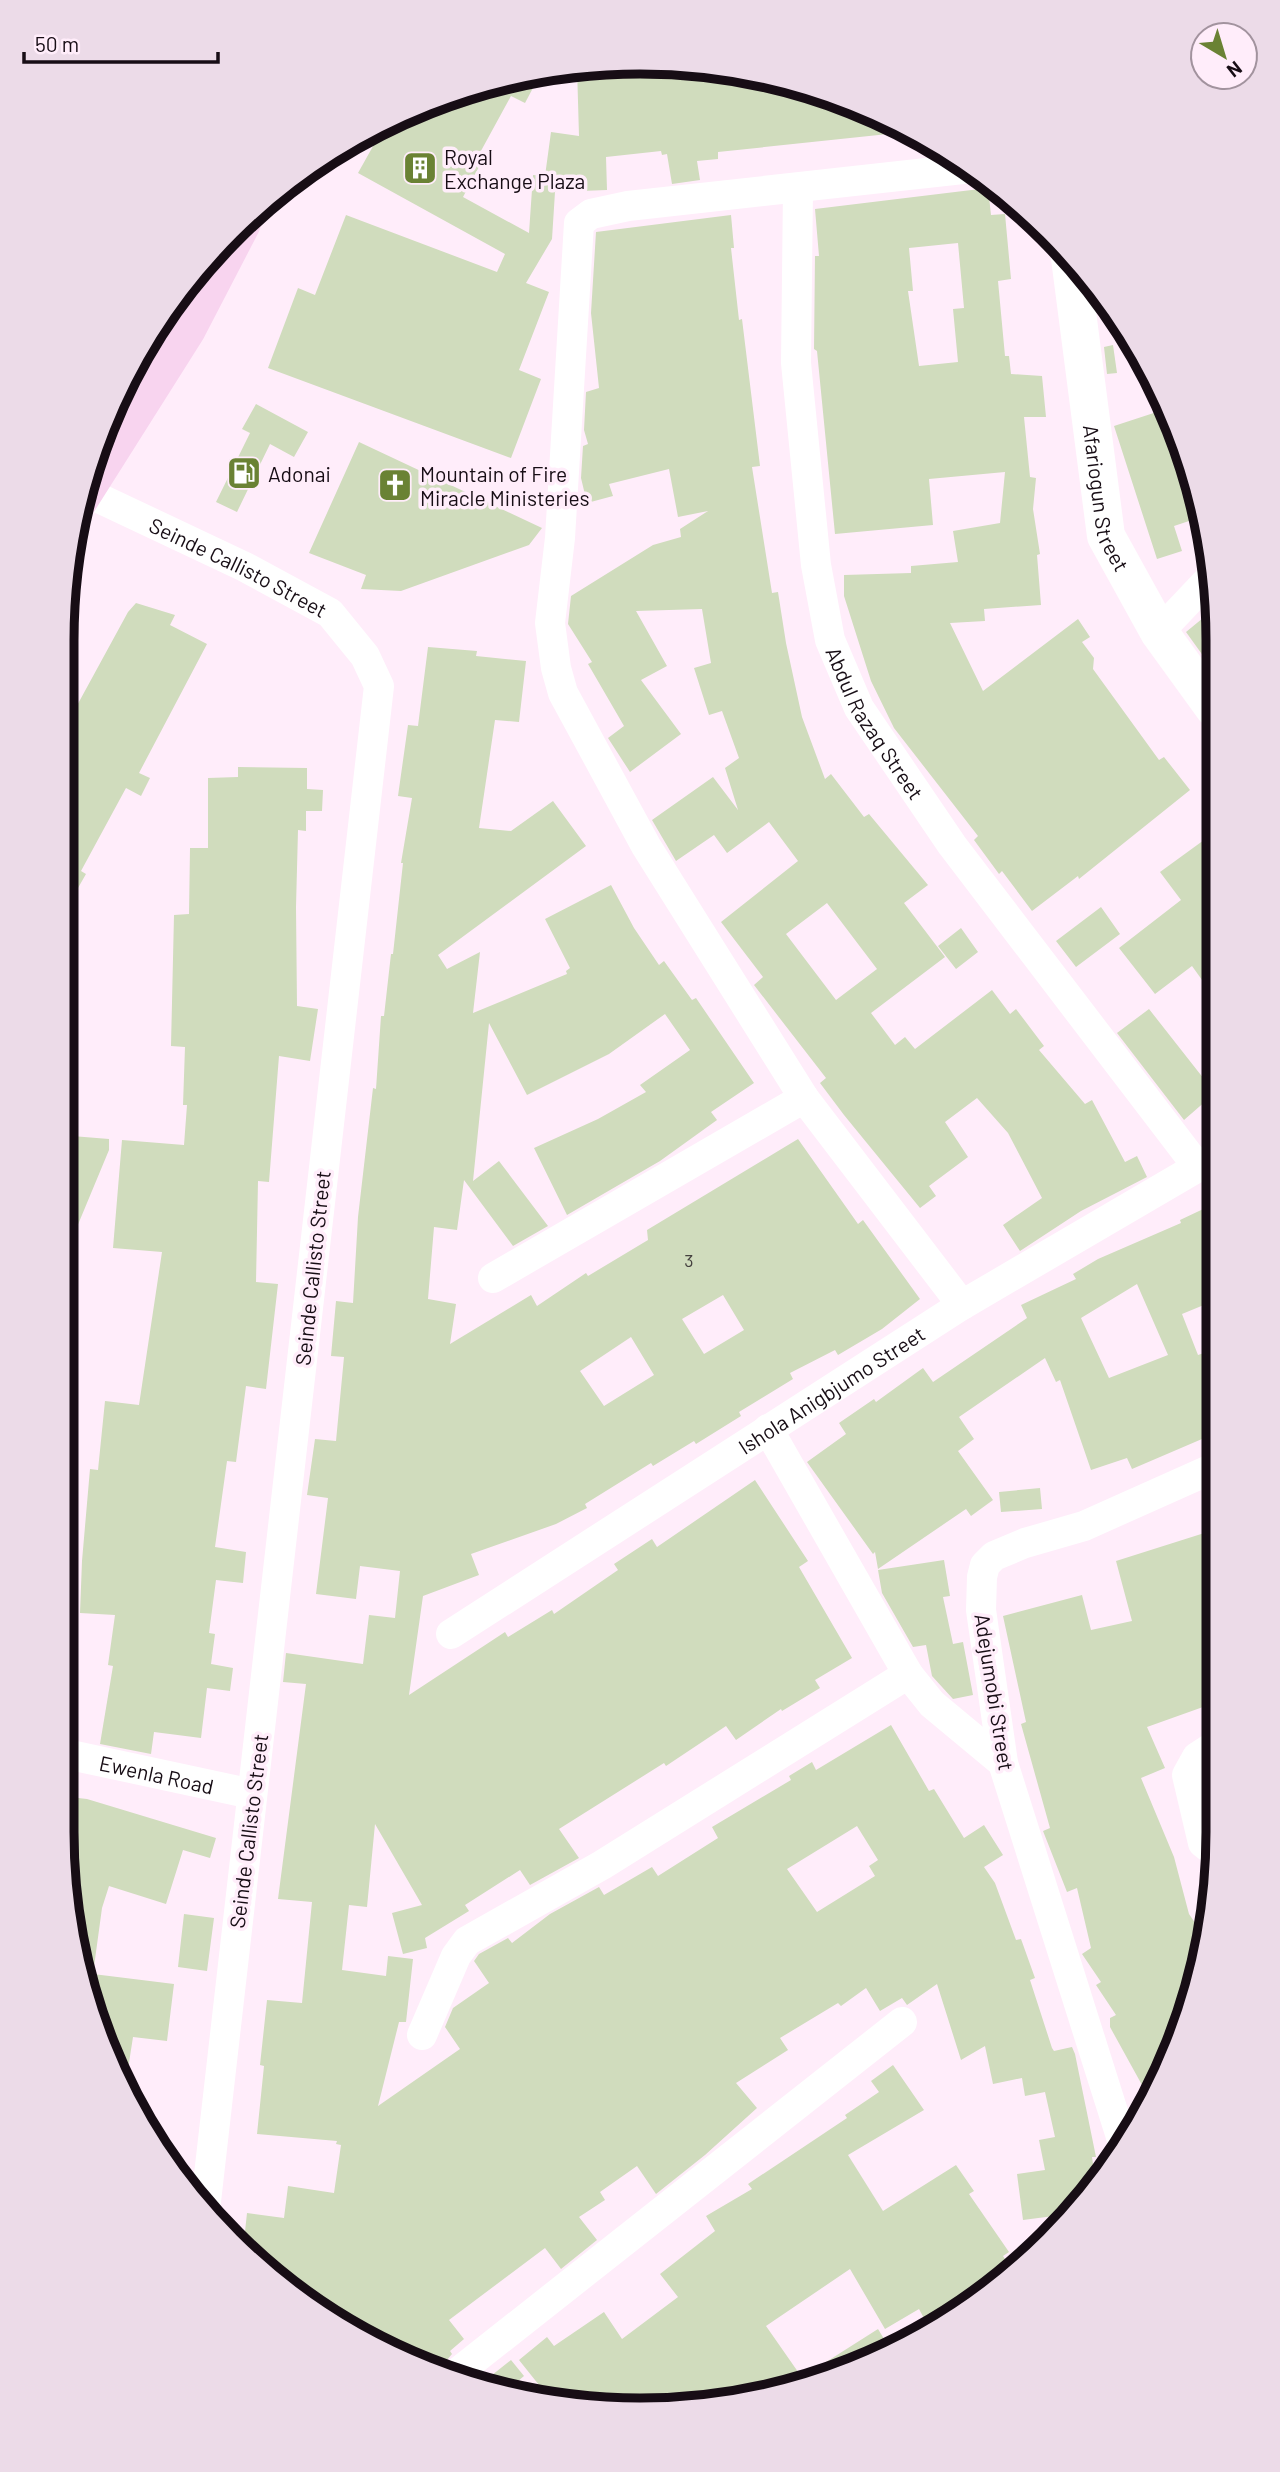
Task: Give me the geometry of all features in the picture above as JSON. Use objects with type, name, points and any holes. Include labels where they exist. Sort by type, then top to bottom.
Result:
[{"type":"main road","points":[[103,462],[187,329],[227,252]]},
{"type":"street","points":[[956,170],[628,206],[591,214],[579,223],[560,538],[551,624],[556,668],[563,693],[646,846],[804,1098],[962,1305]]},
{"type":"street","name":"Abdul Razaq Street","points":[[798,189],[796,363],[816,565],[830,640],[859,708],[952,845],[1206,1161]]},
{"type":"street","name":"Afariogun Street","points":[[1076,279],[1106,536],[1159,632],[1206,697]]},
{"type":"street","name":"Seinde Callisto Street","points":[[91,499],[245,567],[330,613],[365,656],[379,686],[207,2197]]},
{"type":"street","points":[[1159,632],[1204,585]]},
{"type":"street","points":[[493,1278],[804,1098]]},
{"type":"street","name":"Ishola Anigbjumo Street","points":[[452,1634],[962,1305],[1206,1161]]},
{"type":"street","points":[[768,1429],[908,1674],[932,1704],[1003,1763]]},
{"type":"street","name":"Adejumobi Street","points":[[1120,2133],[1003,1763],[981,1611],[985,1565],[1004,1552],[1084,1526],[1206,1471]]},
{"type":"street","points":[[422,2035],[456,1956],[467,1941],[602,1865],[908,1674]]},
{"type":"street","points":[[1206,1751],[1197,1757],[1187,1775],[1206,1845]]},
{"type":"street","name":"Ewenla Road","points":[[74,1756],[252,1794]]},
{"type":"street","points":[[462,2369],[902,2022]]},
{"type":"building","points":[[640,74],[714,78],[751,84],[822,104],[888,130],[888,134],[718,152],[718,159],[697,161],[700,180],[672,184],[667,154],[662,155],[661,151],[606,157],[607,190],[555,192],[552,239],[526,283],[549,292],[519,370],[541,379],[511,458],[268,368],[298,288],[315,295],[346,215],[497,272],[505,254],[358,173],[378,138],[458,104],[536,83],[525,103],[511,96],[476,160],[481,163],[463,197],[529,233],[533,175],[545,176],[551,132],[579,136],[577,77]]},
{"type":"building","points":[[982,189],[989,194],[991,215],[1005,214],[1011,279],[998,281],[1005,356],[1009,356],[1011,374],[1042,376],[1046,417],[1024,417],[1030,477],[1036,478],[1033,509],[1040,554],[1037,555],[1041,605],[984,609],[985,621],[950,623],[983,691],[1078,619],[1090,637],[1082,642],[1094,658],[1093,669],[1159,760],[1164,757],[1190,790],[1079,879],[1078,876],[1032,911],[1002,871],[999,874],[974,840],[978,836],[894,728],[871,681],[844,596],[844,575],[911,573],[911,566],[958,562],[953,531],[1000,523],[1005,472],[929,479],[933,525],[835,534],[817,351],[814,349],[815,256],[819,256],[815,209]],"holes":[[[958,243],[964,308],[953,309],[958,362],[919,366],[908,291],[913,291],[909,248]]]},
{"type":"building","points":[[731,215],[734,248],[731,248],[739,320],[742,319],[760,466],[752,467],[772,593],[778,592],[802,717],[825,779],[831,774],[864,817],[869,814],[928,885],[904,903],[945,957],[871,1013],[895,1045],[905,1037],[915,1049],[992,990],[1010,1014],[1016,1009],[1044,1046],[1039,1050],[1085,1104],[1092,1100],[1125,1162],[1137,1156],[1147,1177],[1081,1211],[1020,1251],[1003,1225],[1042,1198],[1008,1133],[977,1098],[945,1122],[968,1157],[929,1186],[936,1196],[920,1208],[820,1083],[826,1078],[754,985],[763,977],[721,922],[798,861],[769,822],[727,853],[714,835],[676,861],[652,820],[713,777],[738,810],[725,768],[739,758],[722,711],[709,715],[694,668],[711,663],[702,609],[636,611],[667,666],[641,680],[681,734],[630,772],[608,738],[624,726],[588,664],[592,662],[568,624],[571,596],[653,545],[681,537],[680,529],[708,511],[678,517],[669,469],[609,484],[613,496],[587,503],[581,478],[583,446],[588,444],[584,430],[586,392],[599,388],[591,313],[596,232]],"holes":[[[827,903],[877,969],[836,1000],[786,934]]]},
{"type":"building","points":[[1113,345],[1117,373],[1107,374],[1104,347]]},
{"type":"building","points":[[256,404],[308,432],[294,457],[270,444],[237,512],[216,502],[250,433],[242,429]]},
{"type":"building","points":[[1158,412],[1176,458],[1194,519],[1174,526],[1182,551],[1157,559],[1114,426]]},
{"type":"building","name":"Mountain of Fire Miracle Ministeries","points":[[359,442],[542,528],[529,545],[401,591],[361,589],[366,575],[309,553]]},
{"type":"building","points":[[136,603],[175,615],[170,625],[207,644],[139,773],[150,778],[141,796],[126,788],[81,871],[86,874],[74,895],[74,711],[128,612]]},
{"type":"building","points":[[1205,616],[1206,660],[1186,632]]},
{"type":"building","points":[[428,647],[477,651],[476,656],[526,661],[519,722],[495,720],[479,828],[511,831],[553,801],[586,846],[438,955],[447,969],[480,952],[473,1013],[567,974],[566,971],[570,968],[545,919],[611,885],[634,928],[659,965],[664,961],[692,1000],[696,998],[754,1083],[711,1112],[717,1120],[660,1161],[567,1215],[534,1148],[598,1119],[646,1092],[640,1085],[690,1050],[665,1014],[609,1054],[527,1095],[489,1023],[473,1181],[499,1161],[548,1226],[513,1246],[464,1180],[457,1230],[434,1227],[428,1299],[456,1304],[450,1344],[531,1295],[537,1306],[586,1273],[588,1276],[648,1240],[647,1230],[798,1139],[858,1224],[863,1220],[920,1299],[882,1329],[838,1355],[835,1350],[790,1373],[793,1379],[739,1412],[741,1416],[696,1444],[694,1441],[653,1466],[651,1463],[585,1504],[587,1508],[556,1524],[471,1554],[479,1575],[423,1596],[409,1695],[505,1632],[508,1637],[552,1610],[554,1614],[618,1570],[614,1564],[652,1539],[657,1547],[755,1480],[808,1561],[799,1567],[852,1658],[815,1680],[820,1688],[782,1711],[781,1709],[736,1740],[726,1726],[666,1766],[664,1763],[559,1829],[579,1858],[530,1885],[520,1870],[465,1905],[469,1911],[425,1938],[427,1948],[403,1954],[392,1913],[422,1905],[375,1824],[367,1907],[349,1905],[342,1970],[386,1976],[388,1956],[413,1959],[406,2022],[399,2022],[378,2106],[460,2049],[445,2027],[453,2008],[489,1983],[474,1961],[479,1954],[508,1938],[512,1943],[550,1914],[599,1887],[604,1895],[652,1867],[658,1876],[718,1838],[712,1827],[791,1780],[789,1776],[812,1762],[816,1770],[891,1725],[929,1791],[934,1789],[964,1838],[984,1825],[1003,1855],[984,1867],[995,1883],[1016,1940],[1021,1939],[1035,1978],[1030,1980],[1052,2048],[1054,2051],[1072,2047],[1075,2054],[1096,2157],[1092,2157],[1094,2170],[1057,2216],[1023,2220],[1017,2174],[1045,2170],[1039,2140],[1055,2137],[1045,2092],[1025,2096],[1022,2078],[993,2084],[985,2046],[961,2060],[937,1984],[907,2005],[902,1998],[880,2011],[866,1988],[841,2006],[838,2003],[780,2038],[788,2050],[736,2083],[757,2108],[705,2155],[656,2194],[637,2166],[600,2192],[605,2200],[579,2217],[597,2240],[561,2269],[545,2248],[449,2320],[464,2339],[450,2351],[452,2354],[444,2363],[389,2340],[357,2323],[295,2281],[244,2238],[247,2213],[284,2218],[288,2186],[334,2193],[341,2145],[336,2144],[337,2141],[257,2134],[264,2066],[260,2065],[267,2000],[302,2003],[312,1902],[278,1899],[306,1684],[283,1682],[286,1653],[363,1664],[369,1615],[395,1618],[400,1571],[360,1566],[356,1599],[316,1594],[328,1498],[307,1495],[315,1439],[336,1441],[344,1357],[331,1356],[336,1301],[353,1303],[358,1217],[373,1088],[376,1089],[381,1016],[384,1016],[393,954],[401,863],[412,798],[398,796],[408,725],[418,726]],"holes":[[[723,1295],[744,1330],[704,1354],[682,1319]],[[631,1337],[654,1375],[604,1406],[580,1371]],[[857,1826],[878,1860],[869,1866],[875,1876],[817,1912],[787,1869]]]},
{"type":"building","points":[[238,767],[307,768],[307,789],[323,790],[322,811],[306,811],[306,831],[298,830],[296,907],[297,1006],[318,1009],[310,1061],[279,1056],[269,1182],[258,1181],[256,1282],[278,1284],[266,1389],[246,1386],[236,1462],[227,1461],[215,1547],[246,1552],[243,1583],[216,1580],[209,1633],[215,1634],[211,1664],[233,1668],[230,1691],[207,1688],[201,1738],[154,1732],[151,1754],[100,1744],[113,1666],[108,1665],[115,1615],[80,1613],[90,1469],[98,1470],[105,1401],[139,1405],[162,1252],[113,1248],[122,1140],[184,1145],[187,1105],[183,1105],[185,1047],[171,1046],[174,915],[189,914],[190,848],[208,848],[208,778],[238,777]]},
{"type":"building","points":[[1206,839],[1206,985],[1192,966],[1155,994],[1119,948],[1181,900],[1160,872]]},
{"type":"building","points":[[1101,907],[1120,934],[1076,967],[1056,941]]},
{"type":"building","points":[[961,928],[978,952],[956,969],[938,946]]},
{"type":"building","points":[[1149,1009],[1206,1082],[1206,1101],[1184,1120],[1117,1033]]},
{"type":"building","points":[[74,1136],[109,1139],[109,1150],[74,1234]]},
{"type":"building","points":[[1206,1208],[1206,1304],[1182,1314],[1198,1355],[1206,1352],[1206,1437],[1132,1469],[1127,1458],[1091,1470],[1060,1380],[1056,1382],[1045,1358],[959,1417],[974,1439],[958,1451],[993,1500],[971,1516],[966,1509],[878,1569],[875,1552],[873,1554],[807,1462],[846,1434],[839,1423],[874,1399],[876,1402],[923,1368],[933,1382],[1027,1318],[1021,1305],[1076,1279],[1073,1274],[1098,1259],[1181,1223],[1180,1220]],"holes":[[[1137,1284],[1168,1355],[1109,1378],[1081,1318]]]},
{"type":"building","points":[[1040,1488],[1042,1509],[1001,1512],[999,1492]]},
{"type":"building","points":[[1206,1532],[1206,1706],[1147,1727],[1165,1768],[1141,1778],[1174,1857],[1189,1914],[1198,1928],[1176,2014],[1149,2082],[1142,2085],[1110,2027],[1110,2018],[1116,2015],[1096,1985],[1101,1982],[1082,1954],[1091,1948],[1077,1888],[1067,1892],[1043,1831],[1050,1828],[1021,1724],[1026,1722],[1003,1616],[1082,1595],[1091,1630],[1132,1621],[1116,1561]]},
{"type":"building","points":[[944,1560],[950,1596],[943,1597],[953,1644],[963,1642],[973,1695],[953,1699],[932,1676],[926,1645],[913,1647],[882,1593],[878,1570]]},
{"type":"building","points":[[74,1798],[87,1799],[216,1838],[210,1858],[183,1850],[166,1904],[109,1886],[102,1908],[93,1974],[174,1984],[167,2041],[133,2037],[127,2073],[104,2014],[84,1943],[75,1869]]},
{"type":"building","points":[[184,1914],[214,1918],[207,1971],[178,1967]]},
{"type":"building","points":[[893,2065],[924,2110],[848,2155],[883,2211],[956,2165],[974,2191],[969,2194],[1009,2252],[1003,2256],[1008,2263],[926,2321],[919,2309],[885,2329],[850,2269],[766,2326],[800,2375],[787,2379],[751,2388],[677,2397],[603,2397],[543,2390],[519,2360],[547,2337],[554,2346],[604,2312],[622,2339],[678,2297],[660,2274],[715,2231],[706,2216],[752,2189],[748,2184],[847,2118],[845,2115],[879,2092],[871,2081]]},
{"type":"building","points":[[878,2329],[886,2342],[857,2355],[815,2369]]},
{"type":"building","points":[[511,2360],[524,2376],[514,2384],[489,2378]]},
{"type":"place","name":"Royal Exchange Plaza","points":[[420,168]]},
{"type":"place","name":"Adonai","points":[[244,473]]},
{"type":"place","name":"Mountain of Fire Miracle Ministeries","points":[[395,485]]}]
